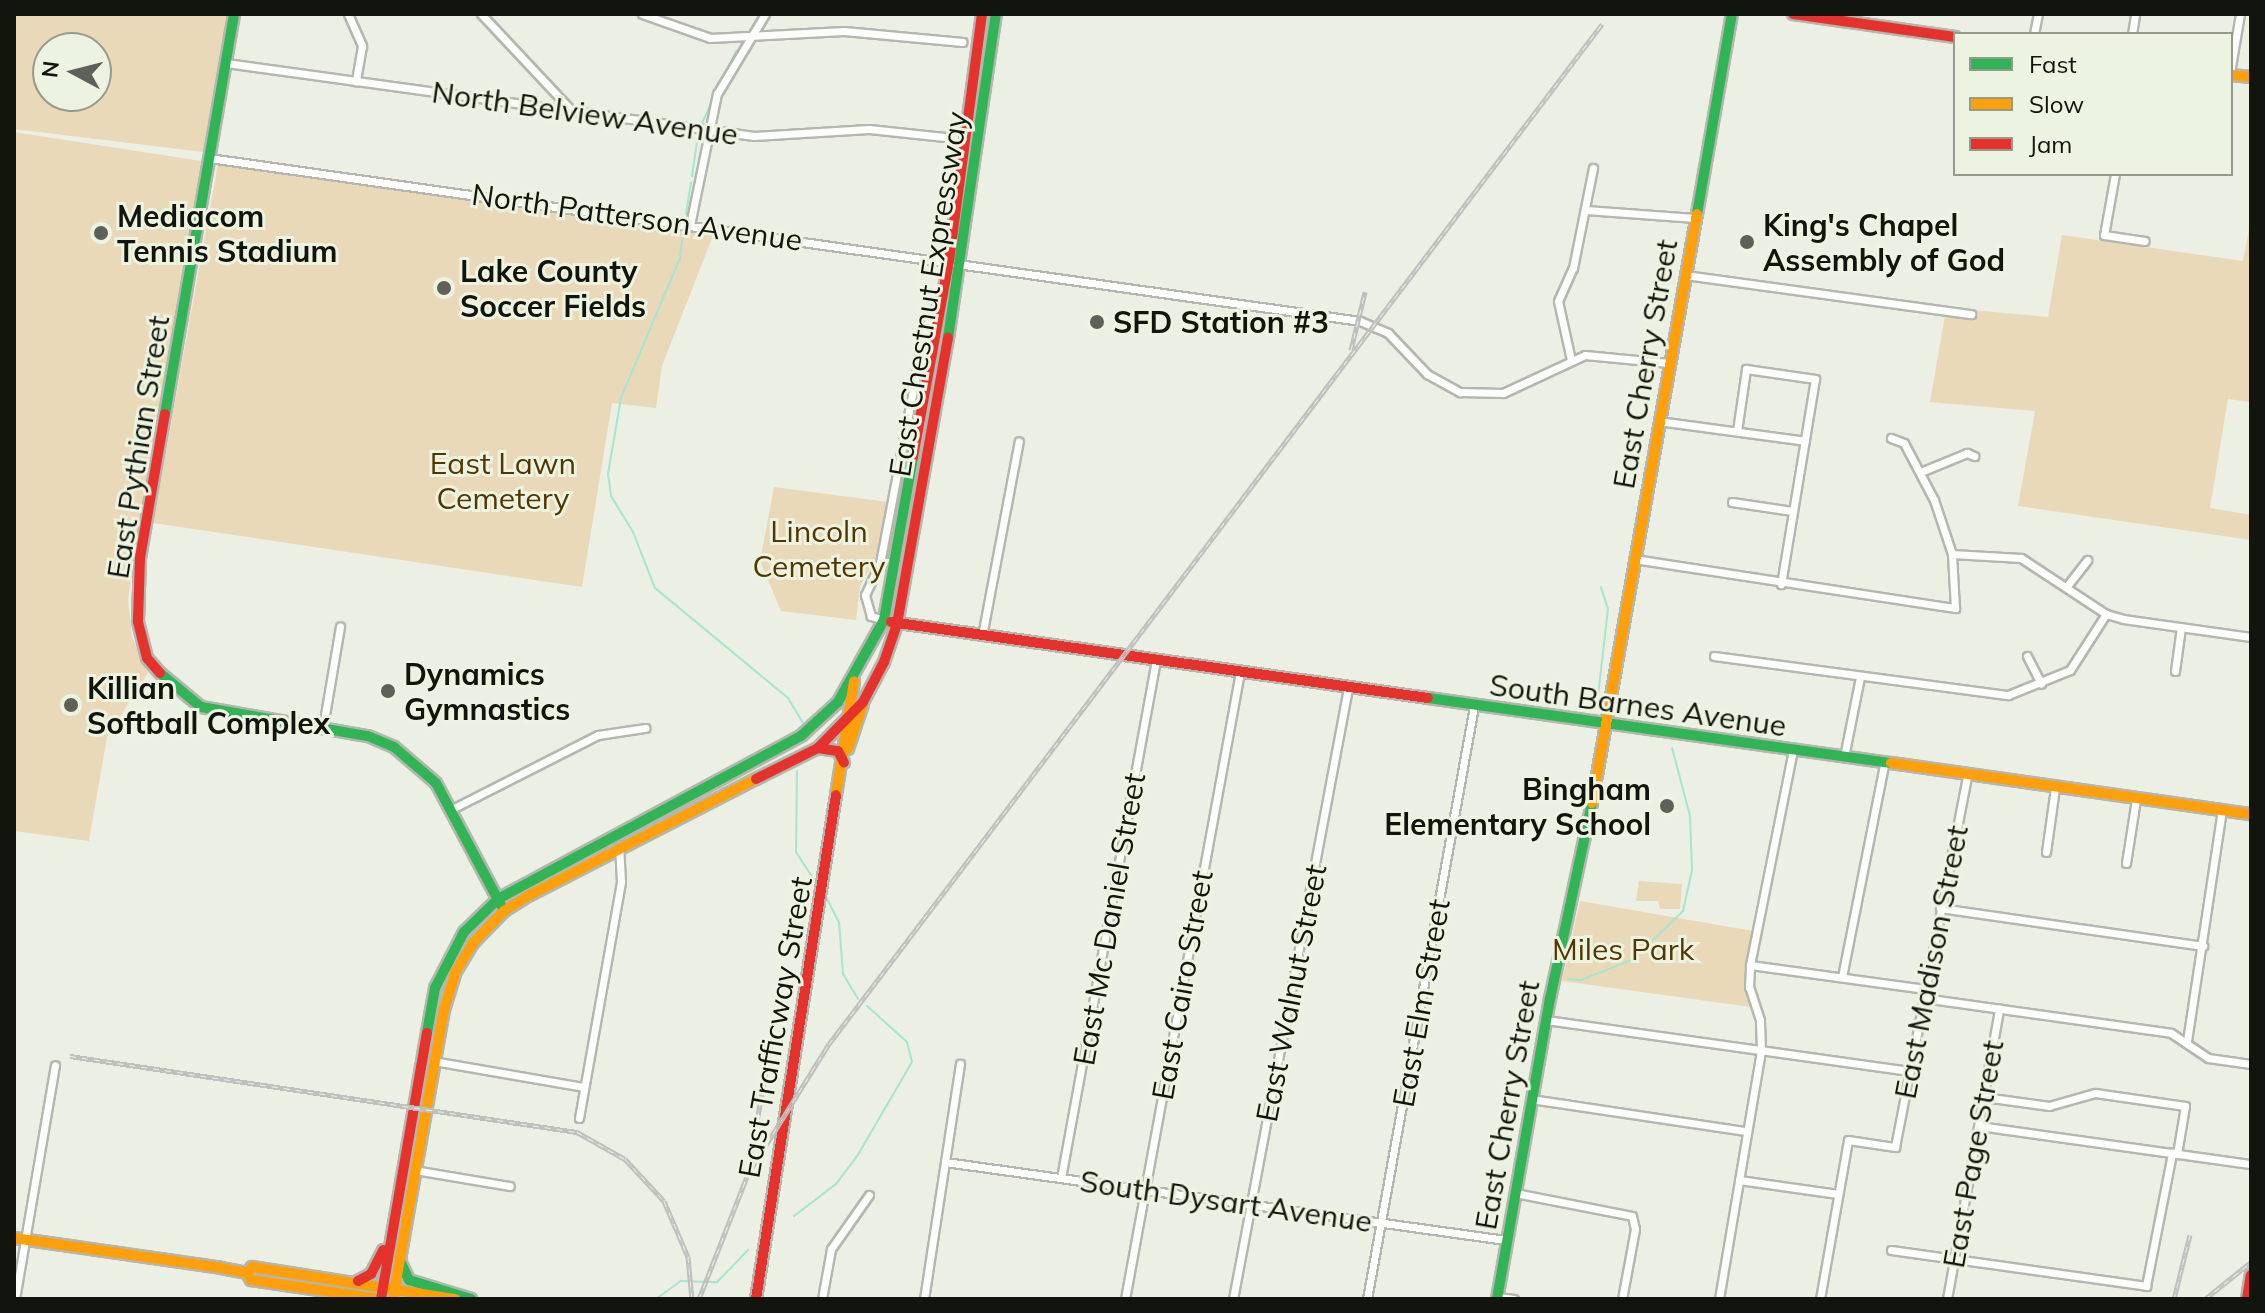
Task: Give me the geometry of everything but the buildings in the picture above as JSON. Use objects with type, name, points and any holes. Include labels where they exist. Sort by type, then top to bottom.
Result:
[{"type":"main road","name":"East Pythian Street","points":[[234,14],[140,558],[138,621],[147,658],[175,690],[201,707],[323,727],[394,747],[436,783],[504,911]]},
{"type":"main road","name":"East Chestnut Expressway","points":[[380,1299],[422,1059],[445,962],[464,932],[498,899],[787,745],[818,723],[854,679],[884,620],[949,261],[982,14]]},
{"type":"main road","name":"East Chestnut Expressway","points":[[394,1294],[434,1061],[455,973],[473,943],[504,911],[619,848],[818,748],[863,702],[897,624],[962,263],[996,14]]},
{"type":"main road","name":"East Cherry Street","points":[[1497,1298],[1546,1020],[1607,722],[1732,14]]},
{"type":"main road","points":[[1793,14],[1953,37]]},
{"type":"main road","name":"South Barnes Avenue","points":[[884,620],[2251,814]]},
{"type":"main road","name":"East Trafficway Street","points":[[756,1299],[844,763],[846,719],[854,679]]},
{"type":"main road","name":"East Trafficway Street","points":[[844,763],[863,702]]},
{"type":"main road","points":[[818,748],[838,751],[844,763]]},
{"type":"main road","points":[[353,1282],[368,1278],[380,1262],[403,1168]]},
{"type":"main road","points":[[19,1239],[247,1273]]},
{"type":"main road","points":[[400,1258],[410,1281],[471,1299]]},
{"type":"main road","points":[[247,1273],[252,1267],[383,1287],[394,1294],[455,1299]]},
{"type":"main road","points":[[247,1273],[251,1280],[345,1297],[380,1299]]},
{"type":"main road","points":[[2247,1299],[2251,1275]]},
{"type":"street","points":[[348,14],[362,46],[356,81]]},
{"type":"street","points":[[481,14],[571,110]]},
{"type":"street","points":[[642,14],[710,38],[749,39],[844,31],[962,42]]},
{"type":"street","points":[[690,225],[706,130],[717,94],[765,14]]},
{"type":"street","points":[[2233,55],[2240,14]]},
{"type":"street","name":"North Belview Avenue","points":[[226,63],[706,130],[770,136],[869,129],[945,137]]},
{"type":"street","name":"North Patterson Avenue","points":[[209,158],[949,261],[1376,326],[1427,374],[1460,392],[1503,393],[1571,360],[1601,354],[1669,363]]},
{"type":"street","points":[[1571,360],[1558,301],[1573,268],[1593,168]]},
{"type":"street","points":[[2115,176],[2104,235],[2145,241]]},
{"type":"street","points":[[1586,210],[1695,218]]},
{"type":"street","points":[[1685,275],[1971,314]]},
{"type":"street","points":[[884,620],[871,616],[865,595],[880,563],[925,328],[942,294]]},
{"type":"street","points":[[1737,431],[1746,369],[1815,379],[1781,584]]},
{"type":"street","points":[[1658,421],[1805,441]]},
{"type":"street","points":[[1634,559],[1781,584],[1955,608],[1952,554],[1923,471],[1904,443],[1891,438]]},
{"type":"street","points":[[982,636],[1019,441]]},
{"type":"street","points":[[1923,471],[1967,453],[1974,456]]},
{"type":"street","points":[[1732,502],[1792,511]]},
{"type":"street","points":[[1952,554],[2021,558],[2106,614],[2251,637]]},
{"type":"street","points":[[2067,586],[2087,560]]},
{"type":"street","points":[[1714,656],[1992,695],[2041,684],[2070,670],[2106,614]]},
{"type":"street","points":[[323,727],[340,626]]},
{"type":"street","points":[[2175,671],[2181,627]]},
{"type":"street","points":[[2027,656],[2041,684]]},
{"type":"street","name":"East Mc Daniel Street","points":[[1061,1178],[1156,660]]},
{"type":"street","name":"East Cairo Street","points":[[1125,1299],[1240,672]]},
{"type":"street","points":[[1844,757],[1860,677]]},
{"type":"street","name":"East Walnut Street","points":[[1233,1299],[1348,688]]},
{"type":"street","name":"East Elm Street","points":[[1367,1299],[1474,706]]},
{"type":"street","points":[[450,810],[598,735],[645,728]]},
{"type":"street","points":[[1719,1299],[1761,1050],[1760,1020],[1749,987],[1750,965],[1793,750]]},
{"type":"street","points":[[1842,977],[1884,764]]},
{"type":"street","name":"East Madison Street","points":[[1838,1194],[1848,1140],[1895,1147],[1967,776]]},
{"type":"street","points":[[2046,852],[2055,788]]},
{"type":"street","points":[[2126,863],[2136,799]]},
{"type":"street","points":[[2187,1041],[2222,810]]},
{"type":"street","points":[[579,1118],[621,882],[619,848]]},
{"type":"street","points":[[1940,908],[2203,946]]},
{"type":"street","points":[[1750,965],[1842,977],[1999,1009],[2171,1033],[2208,1058],[2251,1064]]},
{"type":"street","name":"East Page Street","points":[[1947,1299],[1999,1009]]},
{"type":"street","points":[[1546,1020],[1909,1071]]},
{"type":"street","points":[[422,1059],[584,1087]]},
{"type":"street","points":[[924,1299],[960,1064]]},
{"type":"street","points":[[15,1299],[19,1239],[55,1065]]},
{"type":"street","points":[[1891,1250],[2146,1286],[2185,1106],[2095,1093],[2049,1106],[1984,1097]]},
{"type":"street","points":[[1531,1099],[1746,1131]]},
{"type":"street","points":[[1979,1126],[2251,1164]]},
{"type":"street","name":"South Dysart Avenue","points":[[945,1162],[1506,1240]]},
{"type":"street","points":[[403,1168],[510,1186]]},
{"type":"street","points":[[1739,1180],[1838,1194],[1820,1299]]},
{"type":"street","points":[[1515,1193],[1632,1216],[1635,1229],[1622,1299]]},
{"type":"street","points":[[822,1299],[831,1249],[869,1195]]},
{"type":"street","points":[[291,1299],[292,1287]]},
{"type":"street","points":[[1497,1298],[1514,1299]]},
{"type":"green space","points":[[14,14],[227,14],[203,152],[14,129]]},
{"type":"green space","points":[[14,132],[201,161],[128,599],[132,637],[148,673],[107,737],[89,841],[14,831]]},
{"type":"green space","name":"East Lawn Cemetery","points":[[218,164],[714,233],[662,366],[656,408],[612,403],[582,587],[153,523]]},
{"type":"green space","points":[[2251,219],[2251,402],[2228,399],[2210,508],[2251,515],[2251,540],[2018,506],[2035,411],[1930,402],[1945,315],[1962,309],[2048,317],[2062,235],[2243,261]]},
{"type":"green space","name":"Lincoln Cemetery","points":[[774,487],[888,502],[875,560],[860,586],[856,620],[781,611],[760,561]]},
{"type":"green space","points":[[1639,881],[1682,884],[1680,909],[1660,909],[1658,901],[1636,901]]},
{"type":"green space","name":"Miles Park","points":[[1580,901],[1753,931],[1746,980],[1751,1007],[1562,981]]},
{"type":"waterway","points":[[702,123],[736,51]]},
{"type":"waterway","points":[[692,176],[698,135]]},
{"type":"waterway","points":[[686,214],[691,182]]},
{"type":"waterway","points":[[683,230],[680,258],[621,398],[608,474],[611,496],[633,532],[655,588],[788,698],[803,723]]},
{"type":"waterway","points":[[1597,705],[1608,609],[1601,587]]},
{"type":"waterway","points":[[1568,979],[1581,980],[1634,959],[1683,911],[1692,870],[1690,816],[1672,748]]},
{"type":"waterway","points":[[797,771],[796,852],[817,884]]},
{"type":"waterway","points":[[824,893],[839,922],[843,974],[858,999]]},
{"type":"waterway","points":[[794,1216],[836,1184],[859,1153],[912,1062],[907,1042],[867,1006]]},
{"type":"waterway","points":[[656,1299],[681,1281],[717,1282],[748,1250]]},
{"type":"railway","points":[[699,1299],[748,1174],[829,1044],[1602,24]]},
{"type":"railway","points":[[1351,350],[1365,292]]},
{"type":"railway","points":[[751,1154],[773,1033]]},
{"type":"railway","points":[[70,1056],[577,1132],[625,1159],[664,1201],[688,1257],[692,1299]]},
{"type":"railway","points":[[2174,1299],[2190,1235]]},
{"type":"railway","points":[[2205,1299],[2251,1262]]},
{"type":"traffic: fast","points":[[165,414],[234,14]]},
{"type":"traffic: fast","points":[[948,338],[996,14]]},
{"type":"traffic: fast","points":[[1697,214],[1732,14]]},
{"type":"traffic: fast","points":[[427,1033],[435,988],[464,932],[498,899],[802,735],[838,702],[884,620],[913,457]]},
{"type":"traffic: fast","points":[[160,673],[201,707],[368,736],[394,747],[436,783],[501,905]]},
{"type":"traffic: fast","points":[[1428,698],[1891,763]]},
{"type":"traffic: fast","points":[[1497,1299],[1550,999],[1592,803]]},
{"type":"traffic: fast","points":[[401,1263],[409,1280],[471,1299]]},
{"type":"traffic: slow","points":[[2233,75],[2251,77]]},
{"type":"traffic: slow","points":[[1592,803],[1697,214]]},
{"type":"traffic: slow","points":[[836,795],[854,681]]},
{"type":"traffic: slow","points":[[848,749],[863,704]]},
{"type":"traffic: slow","points":[[1891,763],[2251,814]]},
{"type":"traffic: slow","points":[[393,1299],[444,1010],[455,973],[473,943],[504,911],[530,895],[756,779]]},
{"type":"traffic: slow","points":[[14,1238],[221,1268],[247,1273],[251,1280],[379,1299]]},
{"type":"traffic: slow","points":[[247,1273],[252,1267],[455,1299]]},
{"type":"traffic: jam","points":[[913,457],[949,261],[982,14]]},
{"type":"traffic: jam","points":[[1793,14],[1953,37]]},
{"type":"traffic: jam","points":[[756,779],[818,748],[863,702],[884,662],[897,624],[948,338]]},
{"type":"traffic: jam","points":[[160,673],[147,658],[138,621],[140,558],[165,414]]},
{"type":"traffic: jam","points":[[891,622],[1428,698]]},
{"type":"traffic: jam","points":[[818,748],[838,751],[844,763]]},
{"type":"traffic: jam","points":[[756,1299],[836,795]]},
{"type":"traffic: jam","points":[[381,1299],[427,1033]]},
{"type":"traffic: jam","points":[[358,1281],[371,1274],[383,1250]]},
{"type":"traffic: jam","points":[[2247,1299],[2251,1275]]},
{"type":"place","name":"Mediacom Tennis Stadium","points":[[101,233]]},
{"type":"place","name":"King's Chapel Assembly of God","points":[[1747,242]]},
{"type":"place","name":"Lake County Soccer Fields","points":[[444,288]]},
{"type":"place","name":"SFD Station #3","points":[[1097,322]]},
{"type":"place","name":"Dynamics Gymnastics","points":[[388,691]]},
{"type":"place","name":"Killian Softball Complex","points":[[71,705]]},
{"type":"place","name":"Bingham Elementary School","points":[[1667,806]]}]
